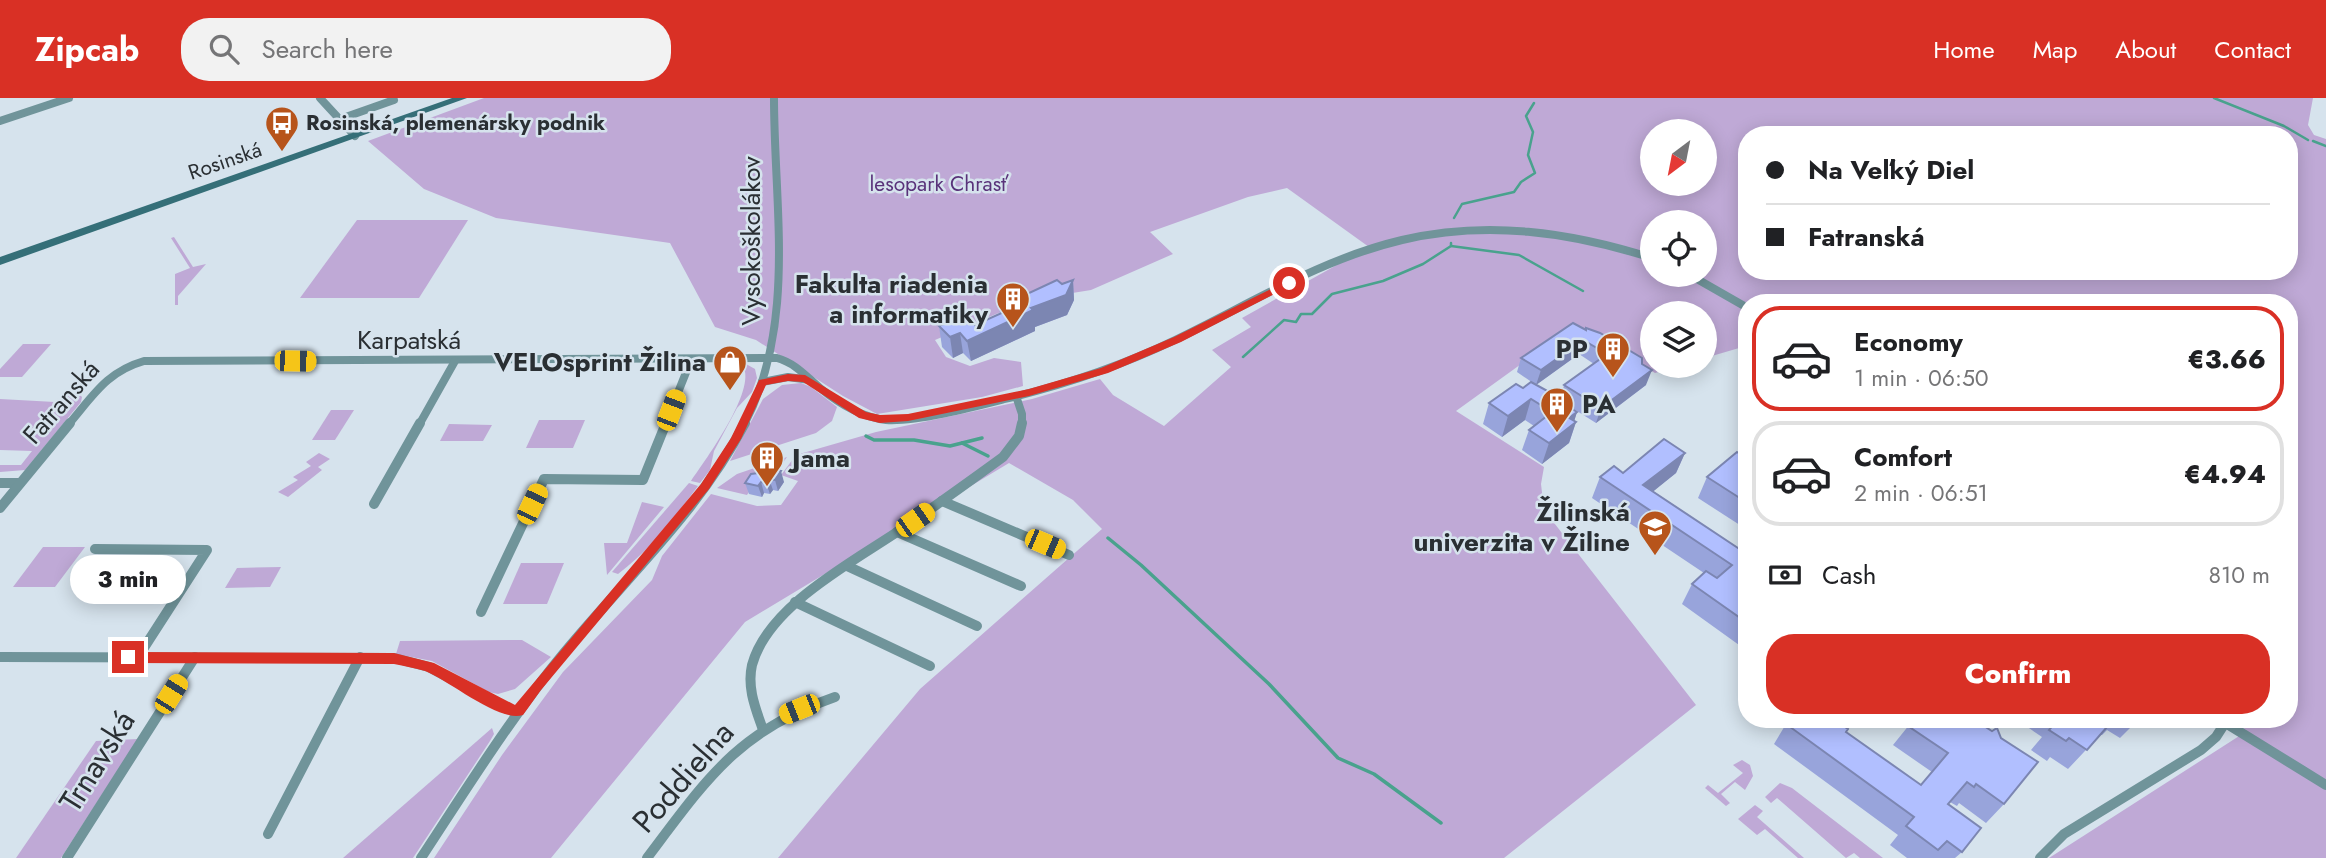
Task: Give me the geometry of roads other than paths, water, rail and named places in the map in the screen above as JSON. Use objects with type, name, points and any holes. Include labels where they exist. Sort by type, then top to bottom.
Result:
[{"type":"street","points":[[0,121],[69,98]]},
{"type":"street","points":[[320,98],[355,136]]},
{"type":"street","name":"Rosinská","points":[[0,261],[462,98]]},
{"type":"street","name":"Vysokoškolákov","points":[[421,858],[536,686],[705,486],[736,439],[762,382],[769,359],[777,290],[774,98]]},
{"type":"street","points":[[340,119],[394,100]]},
{"type":"street","name":"Karpatská","points":[[133,364],[156,360],[787,360],[800,368],[811,381],[855,411],[880,419],[908,418],[1016,396],[1129,361],[1177,340],[1320,268],[1367,248],[1420,234],[1492,228],[1542,231],[1600,242],[1640,254]]},
{"type":"street","points":[[1711,287],[1738,302]]},
{"type":"street","points":[[481,612],[544,479],[643,481],[691,360]]},
{"type":"street","points":[[373,505],[456,361]]},
{"type":"street","name":"Fatranská","points":[[0,508],[107,378],[133,364]]},
{"type":"street","points":[[762,382],[788,377],[811,381]]},
{"type":"street","points":[[762,727],[750,698],[749,684],[752,667],[770,633],[795,602],[1003,457],[1018,440],[1023,423],[1016,396]]},
{"type":"street","points":[[0,483],[20,483]]},
{"type":"street","points":[[942,501],[1069,555]]},
{"type":"street","points":[[897,532],[1021,586]]},
{"type":"street","points":[[94,549],[206,550],[138,657]]},
{"type":"street","points":[[847,566],[977,626]]},
{"type":"street","points":[[795,602],[930,666]]},
{"type":"street","points":[[0,657],[360,657],[413,661],[507,709],[518,711]]},
{"type":"street","name":"Trnavská","points":[[67,858],[195,657]]},
{"type":"street","points":[[268,834],[360,657]]},
{"type":"street","name":"Poddielna","points":[[647,858],[735,750],[762,727],[783,716],[835,697]]},
{"type":"street","points":[[2040,858],[2064,834],[2202,750],[2216,737],[2219,728]]},
{"type":"street","points":[[2233,728],[2326,785]]},
{"type":"waterway","points":[[2214,98],[2284,126]]},
{"type":"waterway","points":[[1454,218],[1462,204],[1514,192],[1521,182],[1535,173],[1528,155],[1533,132],[1526,116],[1534,103]]},
{"type":"waterway","points":[[2298,134],[2308,140]]},
{"type":"waterway","points":[[2313,141],[2326,146]]},
{"type":"waterway","points":[[1243,357],[1284,320],[1296,322],[1301,314],[1312,314],[1332,294],[1383,281],[1423,264],[1451,246]]},
{"type":"waterway","points":[[1451,246],[1519,255],[1583,291]]},
{"type":"waterway","points":[[866,436],[874,440],[914,440],[950,446],[962,443]]},
{"type":"waterway","points":[[962,443],[982,438]]},
{"type":"waterway","points":[[962,443],[988,456]]},
{"type":"waterway","points":[[1108,538],[1141,565],[1269,684],[1338,758],[1374,774],[1441,823]]},
{"type":"place","name":"Rosinská, plemenársky podnik","points":[[282,153]]},
{"type":"place","name":"Fakulta riadenia a informatiky","points":[[1013,329]]},
{"type":"place","name":"PP","points":[[1613,379]]},
{"type":"place","name":"VELOsprint Žilina","points":[[730,392]]},
{"type":"place","name":"PA","points":[[1557,434]]},
{"type":"place","name":"Jama","points":[[767,488]]},
{"type":"place","name":"Žilinská univerzita v Žiline","points":[[1655,557]]},
{"type":"park label","name":"lesopark Chrasť","points":[[939,184]]}]
